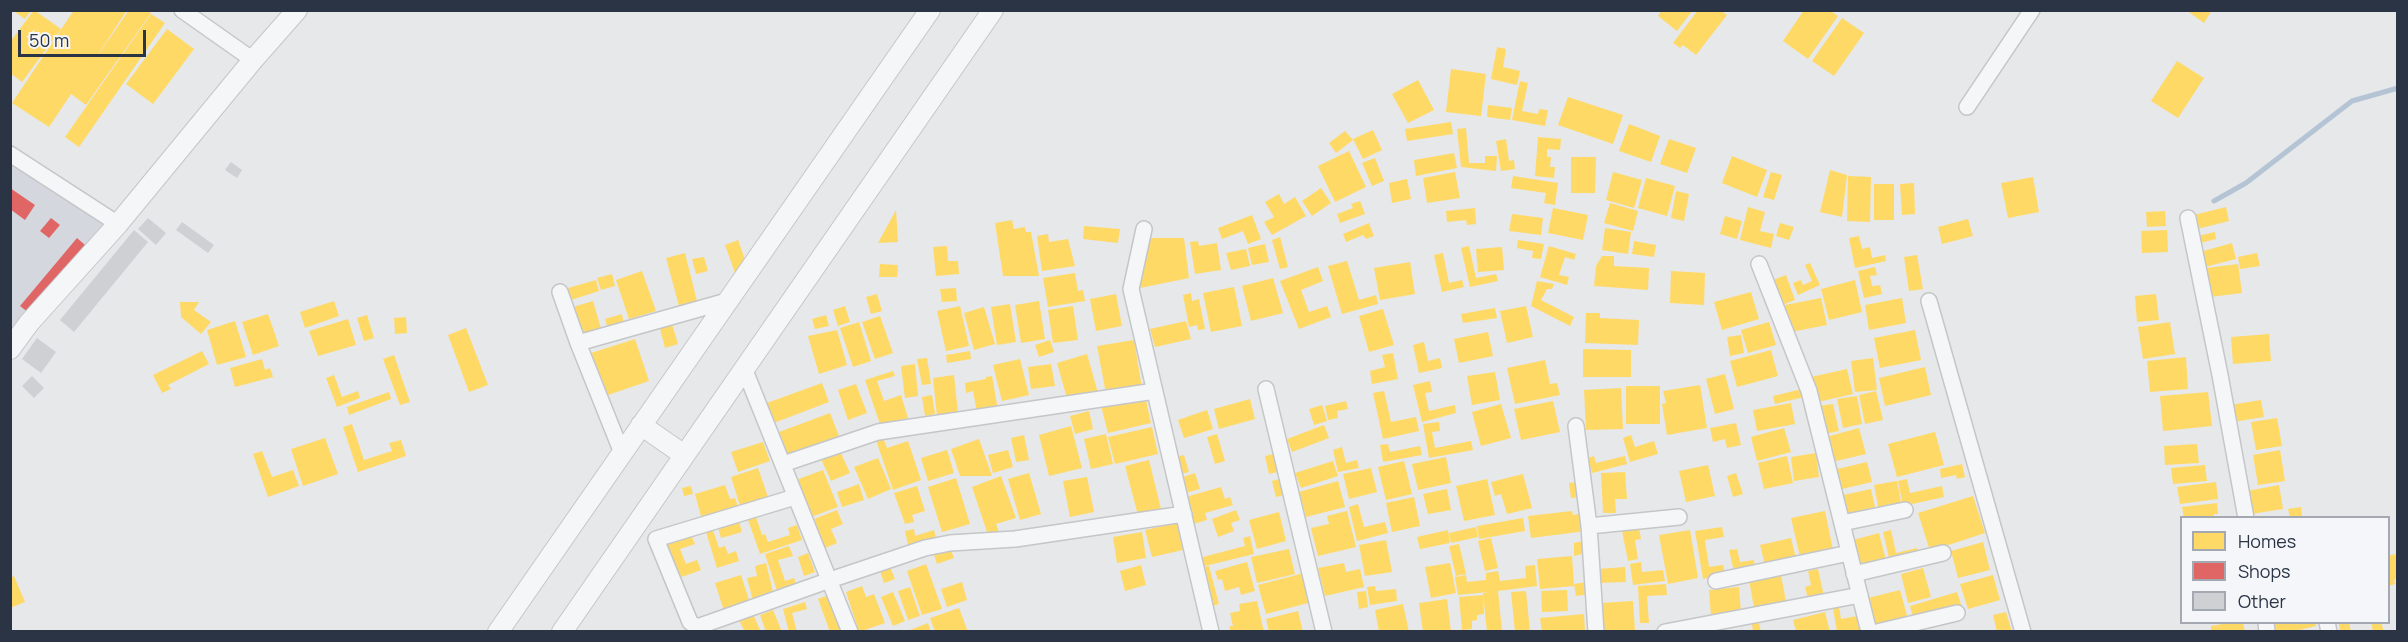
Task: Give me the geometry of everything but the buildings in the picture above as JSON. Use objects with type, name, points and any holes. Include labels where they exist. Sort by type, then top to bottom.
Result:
[{"type":"street","points":[[182,10],[253,60]]},
{"type":"street","points":[[10,349],[29,323],[118,224],[297,10]]},
{"type":"street","points":[[498,632],[930,10]]},
{"type":"street","points":[[562,632],[993,10]]},
{"type":"street","points":[[1967,107],[2032,10]]},
{"type":"street","points":[[10,154],[118,224]]},
{"type":"street","points":[[2188,218],[2246,516]]},
{"type":"street","points":[[1144,229],[1131,289],[1211,632]]},
{"type":"street","points":[[1760,264],[1809,391],[1869,632]]},
{"type":"street","points":[[560,292],[622,453]]},
{"type":"street","points":[[578,343],[727,301]]},
{"type":"street","points":[[1929,301],[2023,632]]},
{"type":"street","points":[[744,368],[850,632]]},
{"type":"street","points":[[1266,389],[1324,632]]},
{"type":"street","points":[[783,464],[878,432],[1155,391]]},
{"type":"street","points":[[641,425],[684,455]]},
{"type":"street","points":[[1576,426],[1589,526],[1596,632]]},
{"type":"street","points":[[795,496],[656,539],[690,622],[695,626],[700,626],[830,580],[950,543],[1015,538],[1184,514]]},
{"type":"street","points":[[1842,523],[1905,510]]},
{"type":"street","points":[[1589,526],[1679,517]]},
{"type":"street","points":[[1716,581],[1849,553]]},
{"type":"street","points":[[1854,574],[1943,553]]},
{"type":"street","points":[[1665,632],[1860,595]]},
{"type":"street","points":[[1877,632],[1957,613]]},
{"type":"shaded area","points":[[11,154],[118,224],[11,349]]},
{"type":"waterway","points":[[2214,201],[2246,183],[2352,101],[2398,88]]}]
